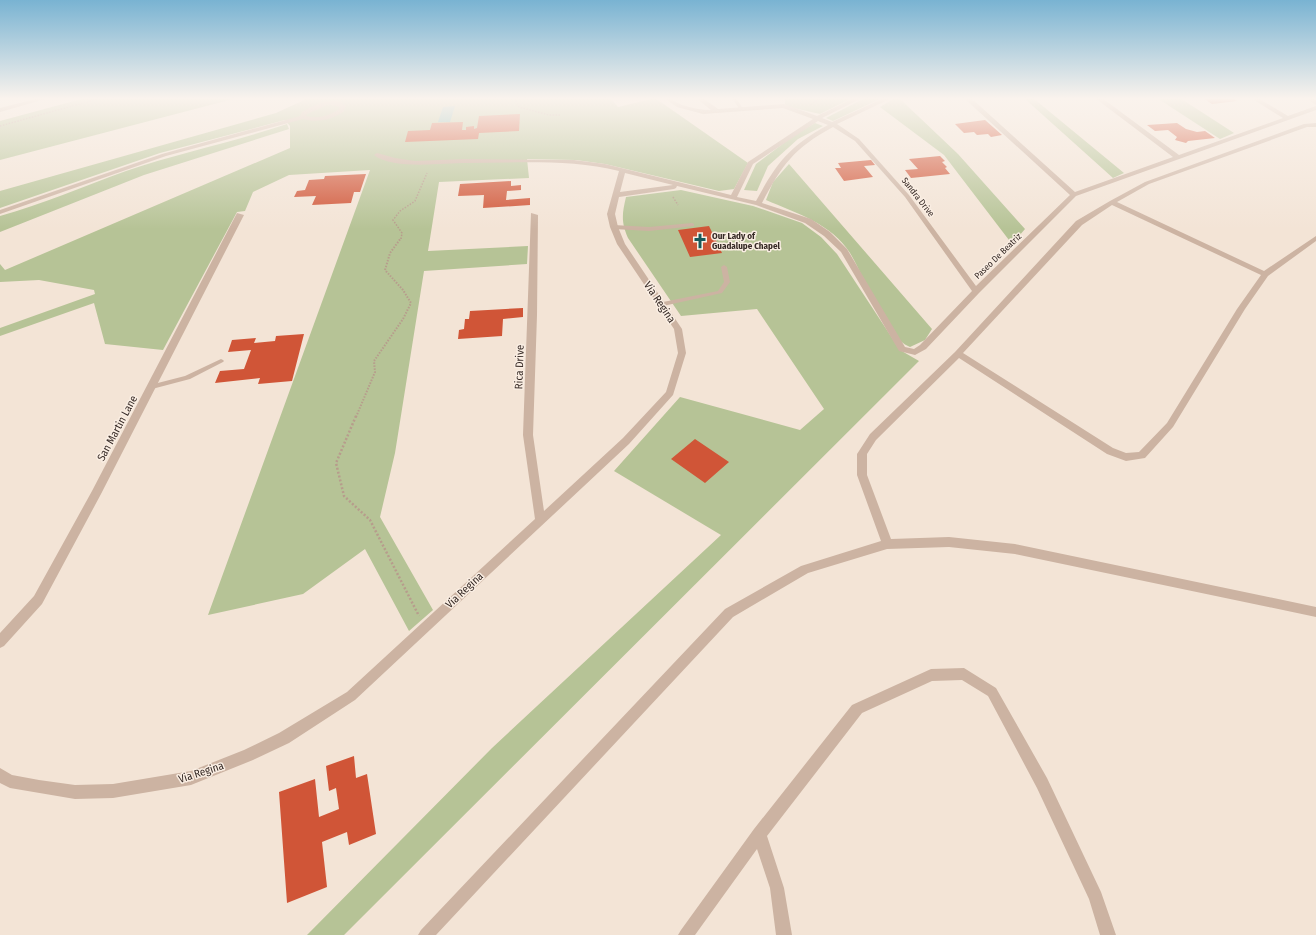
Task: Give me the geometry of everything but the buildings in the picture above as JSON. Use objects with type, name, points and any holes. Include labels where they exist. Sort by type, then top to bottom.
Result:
[{"type":"street","points":[[0,212],[164,155],[213,142]]},
{"type":"street","points":[[733,198],[750,163],[782,142]]},
{"type":"street","points":[[377,155],[394,160],[431,164],[464,161],[574,162],[605,166],[758,204],[770,180],[785,159],[804,142]]},
{"type":"street","name":"Sandra Drive","points":[[858,142],[907,196],[976,291]]},
{"type":"street","points":[[1015,142],[1074,195]]},
{"type":"street","points":[[1156,142],[1176,157]]},
{"type":"street","name":"Paseo De Beatriz","points":[[758,204],[808,221],[826,234],[844,251],[902,349],[917,352],[976,291],[1074,195],[1220,142]]},
{"type":"street","points":[[887,544],[862,475],[862,454],[873,437],[958,354],[1079,223],[1112,202],[1147,183],[1260,142]]},
{"type":"street","name":"Via Regina","points":[[0,775],[10,781],[39,788],[75,792],[113,792],[191,778],[248,755],[284,738],[351,696],[626,441],[670,393],[682,353],[678,329],[663,304],[621,244],[614,228],[611,214],[622,171]]},
{"type":"street","points":[[615,195],[683,186]]},
{"type":"street","points":[[1112,202],[1265,274]]},
{"type":"street","name":"San Martin Lane","points":[[0,642],[38,600],[96,494],[240,215]]},
{"type":"street","name":"Rica Drive","points":[[534,215],[533,315],[528,435],[540,520]]},
{"type":"street","points":[[958,354],[1110,451],[1126,457],[1142,455],[1170,425],[1241,308],[1265,274],[1316,238]]},
{"type":"street","points":[[426,935],[729,613],[804,569],[887,544],[949,542],[1015,549],[1316,612]]},
{"type":"street","points":[[686,935],[759,834],[857,709],[931,675],[964,674],[992,692],[1042,783],[1096,898],[1108,935]]},
{"type":"street","points":[[759,834],[777,888],[784,935]]},
{"type":"lane","points":[[614,228],[649,229],[692,225]]},
{"type":"lane","points":[[663,304],[720,292],[727,282],[724,267]]},
{"type":"lane","points":[[152,387],[193,377],[221,361]]},
{"type":"path","points":[[425,627],[370,520],[344,496],[336,463],[375,372],[374,361],[403,319],[411,303],[408,296],[385,270],[387,258],[392,247],[401,239],[402,233],[393,220],[400,211],[415,201],[431,164]]},
{"type":"green space","points":[[0,142],[70,142],[0,160]]},
{"type":"green space","points":[[175,142],[203,142],[160,153],[0,208],[0,191]]},
{"type":"green space","points":[[227,142],[249,142],[144,175],[0,232],[0,216],[32,206],[126,171]]},
{"type":"green space","points":[[290,142],[717,142],[748,163],[734,189],[719,191],[605,164],[576,160],[527,159],[529,178],[439,182],[428,251],[528,246],[527,264],[424,271],[395,453],[380,517],[433,610],[409,631],[365,549],[303,594],[208,615],[370,170],[289,175],[253,192],[245,211],[237,212],[163,350],[105,344],[94,303],[0,336],[0,328],[95,294],[94,290],[39,280],[0,282],[0,264],[5,270],[290,148]]},
{"type":"green space","points":[[786,142],[795,142],[768,166],[757,191],[744,190],[756,164]]},
{"type":"green space","points":[[926,142],[945,142],[958,154],[1025,229],[1012,244],[944,155]]},
{"type":"green space","points":[[1073,142],[1086,142],[1124,173],[1113,178]]},
{"type":"green space","points":[[789,164],[932,329],[925,340],[910,347],[900,341],[891,331],[883,319],[856,263],[850,253],[834,234],[812,220],[766,200],[773,182]]},
{"type":"green space","points":[[681,190],[753,206],[802,223],[821,237],[837,254],[900,350],[919,361],[344,935],[307,935],[492,748],[721,535],[614,471],[680,397],[800,430],[824,409],[757,309],[681,316],[628,238],[624,227],[623,218],[626,197]]},
{"type":"place","name":"Our Lady of Guadalupe Chapel","points":[[700,241]]}]
